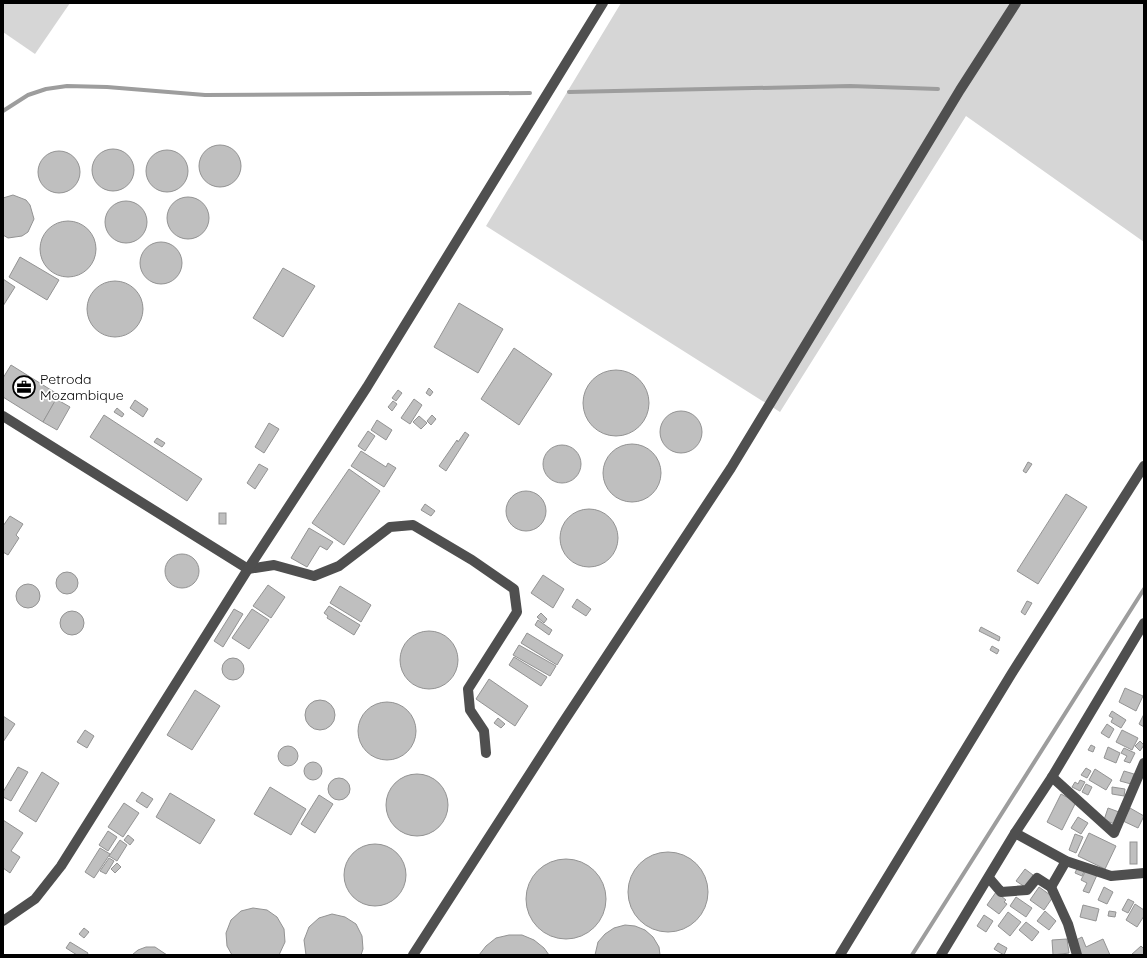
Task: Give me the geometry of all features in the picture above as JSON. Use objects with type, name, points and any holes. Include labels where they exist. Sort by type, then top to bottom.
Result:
[{"type":"street","points":[[3,921],[35,899],[61,866],[248,569],[367,387],[603,3]]},
{"type":"street","points":[[413,955],[566,718],[731,468],[960,90],[1016,3]]},
{"type":"street","points":[[3,416],[248,569],[274,565],[314,576],[339,566],[390,527],[413,525],[472,560],[514,589],[516,612],[468,690],[470,710],[484,731],[486,753]]},
{"type":"street","points":[[840,955],[1012,673],[1144,466]]},
{"type":"street","points":[[941,955],[1015,833],[1052,777],[1144,623]]},
{"type":"street","points":[[1052,777],[1114,833],[1143,770]]},
{"type":"street","points":[[1015,833],[1066,861],[1110,876],[1144,873]]},
{"type":"street","points":[[1051,888],[1066,861]]},
{"type":"street","points":[[989,878],[1001,892],[1027,890],[1037,878],[1051,888],[1068,924],[1077,955]]},
{"type":"shaded area","points":[[3,3],[70,3],[35,54],[3,32]]},
{"type":"shaded area","points":[[621,3],[1144,3],[1144,242],[966,116],[780,412],[486,226]]},
{"type":"building","points":[[216,145],[224,145],[232,148],[238,154],[241,166],[238,178],[232,184],[224,187],[216,187],[208,184],[202,178],[199,170],[199,162],[202,154],[208,148]]},
{"type":"building","points":[[109,149],[117,149],[125,152],[131,158],[134,170],[131,182],[125,188],[117,191],[109,191],[101,188],[95,182],[92,174],[92,166],[95,158],[101,152]]},
{"type":"building","points":[[163,150],[171,150],[179,153],[185,159],[188,171],[185,183],[179,189],[171,192],[163,192],[155,189],[149,183],[146,175],[146,167],[149,159],[155,153]]},
{"type":"building","points":[[55,151],[63,151],[71,154],[77,160],[80,172],[77,184],[71,190],[63,193],[55,193],[47,190],[41,184],[38,176],[38,168],[41,160],[47,154]]},
{"type":"building","points":[[13,195],[26,200],[30,205],[34,219],[28,232],[22,236],[8,238],[3,235],[3,198]]},
{"type":"building","points":[[184,197],[192,197],[200,200],[206,206],[209,218],[206,230],[200,236],[192,239],[184,239],[176,236],[170,230],[167,222],[167,214],[170,206],[176,200]]},
{"type":"building","points":[[122,201],[130,201],[138,204],[144,210],[147,222],[144,234],[138,240],[130,243],[122,243],[114,240],[108,234],[105,226],[105,218],[108,210],[114,204]]},
{"type":"building","points":[[68,221],[83,226],[91,234],[96,249],[91,264],[83,272],[68,277],[53,272],[45,264],[40,249],[45,234],[53,226]]},
{"type":"building","points":[[157,242],[165,242],[173,245],[179,251],[182,263],[179,275],[173,281],[165,284],[157,284],[149,281],[143,275],[140,267],[140,259],[143,251],[149,245]]},
{"type":"building","points":[[20,257],[59,280],[47,300],[9,277]]},
{"type":"building","points":[[283,268],[315,286],[283,337],[253,318]]},
{"type":"building","points":[[3,279],[15,287],[3,306]]},
{"type":"building","points":[[115,281],[130,286],[138,294],[143,309],[138,324],[130,332],[115,337],[100,332],[92,324],[87,309],[92,294],[100,286]]},
{"type":"building","points":[[459,303],[503,329],[478,373],[434,347]]},
{"type":"building","points":[[514,348],[552,374],[519,425],[481,399]]},
{"type":"building","name":"Petroda Mozambique","points":[[11,365],[59,395],[43,422],[3,397],[3,378]]},
{"type":"building","points":[[616,370],[629,372],[639,380],[647,390],[649,403],[647,416],[639,426],[629,434],[616,436],[603,434],[593,426],[585,416],[583,403],[585,390],[593,380],[603,372]]},
{"type":"building","points":[[429,388],[433,392],[430,396],[426,393]]},
{"type":"building","points":[[398,390],[402,393],[396,401],[392,398]]},
{"type":"building","points":[[56,399],[70,407],[57,430],[43,422]]},
{"type":"building","points":[[414,399],[422,405],[410,424],[401,418]]},
{"type":"building","points":[[135,400],[148,409],[143,417],[130,408]]},
{"type":"building","points":[[393,401],[397,404],[392,411],[388,407]]},
{"type":"building","points":[[117,408],[124,414],[122,417],[114,412]]},
{"type":"building","points":[[677,411],[685,411],[693,414],[699,420],[702,432],[699,444],[693,450],[685,453],[677,453],[669,450],[663,444],[660,436],[660,428],[663,420],[669,414]]},
{"type":"building","points":[[104,415],[202,479],[187,501],[90,437]]},
{"type":"building","points":[[432,415],[436,419],[431,425],[427,421]]},
{"type":"building","points":[[419,416],[427,423],[421,429],[413,422]]},
{"type":"building","points":[[377,420],[392,430],[386,440],[371,430]]},
{"type":"building","points":[[269,423],[279,429],[264,453],[255,447]]},
{"type":"building","points":[[368,431],[375,436],[365,451],[358,446]]},
{"type":"building","points":[[465,432],[469,435],[446,471],[439,466],[457,440],[458,442]]},
{"type":"building","points":[[157,438],[165,443],[162,447],[154,442]]},
{"type":"building","points":[[626,444],[638,444],[653,452],[661,467],[661,479],[653,494],[638,502],[626,502],[611,494],[603,479],[603,467],[611,452]]},
{"type":"building","points":[[562,445],[572,448],[578,454],[581,464],[578,474],[572,480],[562,483],[552,480],[546,474],[543,464],[546,454],[552,448]]},
{"type":"building","points":[[361,451],[386,467],[388,463],[396,468],[384,487],[351,466]]},
{"type":"building","points":[[1028,462],[1032,464],[1026,473],[1023,471]]},
{"type":"building","points":[[259,464],[268,469],[255,489],[247,483]]},
{"type":"building","points":[[349,469],[380,491],[344,545],[312,523]]},
{"type":"building","points":[[522,491],[530,491],[537,494],[543,500],[546,511],[543,522],[537,528],[530,531],[522,531],[515,528],[509,522],[506,515],[506,507],[509,500],[515,494]]},
{"type":"building","points":[[1066,494],[1087,507],[1038,584],[1017,571]]},
{"type":"building","points":[[425,504],[435,511],[431,516],[421,510]]},
{"type":"building","points":[[583,509],[595,509],[610,517],[618,532],[618,544],[610,559],[595,567],[583,567],[568,559],[560,544],[560,532],[568,517]]},
{"type":"building","points":[[219,513],[226,513],[226,524],[219,524]]},
{"type":"building","points":[[10,516],[23,524],[16,535],[19,538],[8,555],[3,552],[3,526]]},
{"type":"building","points":[[309,528],[333,542],[327,550],[320,546],[307,567],[291,558]]},
{"type":"building","points":[[179,554],[185,554],[189,555],[196,561],[199,571],[198,578],[192,585],[185,588],[179,588],[175,587],[168,581],[165,574],[165,568],[166,564],[172,557]]},
{"type":"building","points":[[67,572],[75,575],[78,583],[75,591],[67,594],[59,591],[56,583],[59,575]]},
{"type":"building","points":[[543,575],[564,589],[553,608],[531,593]]},
{"type":"building","points":[[28,584],[37,587],[40,596],[37,605],[28,608],[19,605],[16,596],[19,587]]},
{"type":"building","points":[[268,585],[285,597],[271,618],[253,606]]},
{"type":"building","points":[[340,586],[371,605],[361,622],[330,603]]},
{"type":"building","points":[[577,599],[591,609],[586,616],[572,607]]},
{"type":"building","points":[[1027,601],[1032,603],[1025,615],[1021,612]]},
{"type":"building","points":[[329,606],[360,625],[354,635],[327,618],[328,616],[324,613]]},
{"type":"building","points":[[234,609],[243,614],[223,647],[214,641]]},
{"type":"building","points":[[252,609],[269,620],[249,649],[232,638]]},
{"type":"building","points":[[72,611],[81,614],[84,623],[81,632],[72,635],[63,632],[60,623],[63,614]]},
{"type":"building","points":[[541,613],[547,619],[544,623],[537,617]]},
{"type":"building","points":[[538,620],[552,630],[549,635],[535,625]]},
{"type":"building","points":[[981,627],[1000,637],[999,641],[979,631]]},
{"type":"building","points":[[423,631],[435,631],[450,639],[458,654],[458,666],[450,681],[435,689],[423,689],[408,681],[400,666],[400,654],[408,639]]},
{"type":"building","points":[[527,633],[563,655],[557,665],[521,643]]},
{"type":"building","points":[[519,645],[556,666],[550,676],[513,655]]},
{"type":"building","points":[[992,646],[999,650],[997,654],[990,650]]},
{"type":"building","points":[[514,657],[547,677],[541,686],[509,665]]},
{"type":"building","points":[[233,658],[241,661],[244,669],[241,677],[233,680],[225,677],[222,669],[225,661]]},
{"type":"building","points":[[489,679],[528,706],[515,726],[476,699]]},
{"type":"building","points":[[1125,688],[1143,696],[1136,711],[1119,702]]},
{"type":"building","points":[[195,690],[220,706],[192,750],[167,735]]},
{"type":"building","points":[[320,700],[331,704],[335,715],[331,726],[320,730],[309,726],[305,715],[309,704]]},
{"type":"building","points":[[381,702],[393,702],[408,710],[416,725],[416,737],[408,752],[393,760],[381,760],[366,752],[358,737],[358,725],[366,710]]},
{"type":"building","points":[[1112,711],[1126,720],[1121,728],[1111,722],[1113,718],[1109,716]]},
{"type":"building","points":[[1144,714],[1144,727],[1139,724]]},
{"type":"building","points":[[3,716],[15,724],[3,742]]},
{"type":"building","points":[[498,718],[505,724],[501,728],[494,723]]},
{"type":"building","points":[[1107,724],[1114,729],[1109,738],[1101,733]]},
{"type":"building","points":[[85,730],[94,736],[87,748],[77,742]]},
{"type":"building","points":[[1122,730],[1138,738],[1132,750],[1116,742]]},
{"type":"building","points":[[1140,741],[1144,745],[1140,751],[1135,746]]},
{"type":"building","points":[[1091,745],[1095,747],[1093,752],[1088,750]]},
{"type":"building","points":[[288,746],[295,749],[298,756],[295,763],[288,766],[281,763],[278,756],[281,749]]},
{"type":"building","points":[[1108,747],[1120,753],[1116,763],[1104,758]]},
{"type":"building","points":[[1124,748],[1135,753],[1130,763],[1124,761],[1127,756],[1121,753]]},
{"type":"building","points":[[309,762],[317,762],[322,767],[320,778],[317,780],[309,780],[304,775],[304,767]]},
{"type":"building","points":[[18,767],[28,772],[11,801],[3,797],[3,792]]},
{"type":"building","points":[[1086,768],[1091,771],[1087,778],[1081,775]]},
{"type":"building","points":[[1095,769],[1112,780],[1106,790],[1089,780]]},
{"type":"building","points":[[1124,771],[1134,774],[1131,784],[1120,781]]},
{"type":"building","points":[[42,772],[59,783],[36,822],[19,811]]},
{"type":"building","points":[[417,774],[434,779],[439,783],[443,788],[448,805],[443,822],[439,827],[434,831],[417,836],[400,831],[395,827],[391,822],[386,805],[391,788],[395,783],[400,779]]},
{"type":"building","points":[[339,778],[343,779],[349,785],[349,793],[343,799],[339,800],[335,799],[329,793],[328,789],[329,785],[335,779]]},
{"type":"building","points":[[1080,780],[1085,782],[1080,791],[1072,787],[1075,782],[1078,784]]},
{"type":"building","points":[[1086,784],[1092,787],[1088,795],[1082,792]]},
{"type":"building","points":[[270,787],[306,809],[291,835],[254,814]]},
{"type":"building","points":[[1112,787],[1125,789],[1124,796],[1112,794]]},
{"type":"building","points":[[142,792],[153,799],[147,808],[136,801]]},
{"type":"building","points":[[170,793],[215,820],[200,844],[156,817]]},
{"type":"building","points":[[1061,794],[1076,802],[1062,830],[1047,822]]},
{"type":"building","points":[[319,795],[333,804],[315,833],[301,824]]},
{"type":"building","points":[[124,803],[139,813],[123,837],[108,827]]},
{"type":"building","points":[[1108,808],[1119,812],[1115,824],[1104,820]]},
{"type":"building","points":[[1130,808],[1144,816],[1138,828],[1123,821]]},
{"type":"building","points":[[1078,817],[1088,823],[1081,834],[1071,828]]},
{"type":"building","points":[[3,820],[23,833],[11,851],[20,857],[10,873],[3,868]]},
{"type":"building","points":[[108,831],[117,837],[108,851],[99,845]]},
{"type":"building","points":[[1089,833],[1116,846],[1105,869],[1078,856]]},
{"type":"building","points":[[1075,834],[1083,837],[1076,853],[1069,850]]},
{"type":"building","points":[[128,835],[134,840],[130,845],[124,840]]},
{"type":"building","points":[[120,840],[127,845],[117,861],[109,856]]},
{"type":"building","points":[[1130,842],[1137,842],[1137,864],[1130,864]]},
{"type":"building","points":[[375,844],[387,846],[397,853],[404,863],[406,875],[404,887],[397,897],[387,904],[375,906],[363,904],[353,897],[346,887],[344,875],[346,863],[353,853],[363,846]]},
{"type":"building","points":[[100,848],[110,854],[94,878],[85,872]]},
{"type":"building","points":[[668,852],[683,855],[696,864],[705,877],[708,892],[705,907],[696,920],[683,929],[668,932],[653,929],[640,920],[631,907],[628,892],[631,877],[640,864],[653,855]]},
{"type":"building","points":[[109,858],[114,861],[106,874],[100,871]]},
{"type":"building","points":[[566,859],[581,862],[594,871],[603,884],[606,899],[603,914],[594,927],[581,936],[566,939],[551,936],[538,927],[529,914],[526,899],[529,884],[538,871],[551,862]]},
{"type":"building","points":[[117,863],[121,867],[115,873],[111,869]]},
{"type":"building","points":[[1079,864],[1086,867],[1082,876],[1075,873]]},
{"type":"building","points":[[1025,869],[1033,875],[1025,887],[1016,881]]},
{"type":"building","points":[[1086,870],[1097,875],[1089,893],[1083,891],[1087,883],[1081,880]]},
{"type":"building","points":[[1039,887],[1053,897],[1044,910],[1030,900]]},
{"type":"building","points":[[1104,887],[1113,892],[1107,904],[1098,900]]},
{"type":"building","points":[[996,892],[1006,900],[1004,902],[1007,904],[999,914],[987,905]]},
{"type":"building","points":[[1016,897],[1032,908],[1026,917],[1010,906]]},
{"type":"building","points":[[1128,899],[1134,902],[1128,913],[1122,910]]},
{"type":"building","points":[[1135,904],[1144,910],[1144,916],[1137,927],[1126,920]]},
{"type":"building","points":[[1083,905],[1099,909],[1096,921],[1080,917]]},
{"type":"building","points":[[253,908],[267,910],[277,917],[284,929],[285,942],[279,955],[232,955],[227,946],[226,933],[231,920],[241,911]]},
{"type":"building","points":[[1045,911],[1056,921],[1049,930],[1037,921]]},
{"type":"building","points":[[1109,911],[1116,912],[1115,917],[1108,916]]},
{"type":"building","points":[[1008,912],[1021,922],[1010,936],[998,926]]},
{"type":"building","points":[[332,914],[345,917],[356,924],[362,936],[363,949],[361,955],[306,955],[304,940],[309,927],[319,918]]},
{"type":"building","points":[[984,915],[993,921],[986,932],[977,926]]},
{"type":"building","points":[[1026,922],[1039,932],[1032,941],[1019,930]]},
{"type":"building","points":[[625,925],[635,926],[645,930],[653,937],[659,947],[660,955],[595,955],[598,942],[605,934],[614,928]]},
{"type":"building","points":[[84,928],[89,932],[84,938],[79,934]]},
{"type":"building","points":[[509,935],[522,935],[534,940],[544,948],[549,955],[479,955],[486,946],[496,938]]},
{"type":"building","points":[[1082,937],[1086,947],[1103,939],[1110,955],[1080,955],[1074,941]]},
{"type":"building","points":[[1067,939],[1069,953],[1053,955],[1052,940]]},
{"type":"building","points":[[70,942],[88,953],[87,955],[77,955],[66,948]]},
{"type":"building","points":[[998,943],[1007,948],[1004,955],[994,949]]},
{"type":"building","points":[[1141,946],[1144,949],[1144,955],[1131,955]]},
{"type":"building","points":[[146,947],[155,947],[167,955],[132,955],[138,950]]},
{"type":"waterway","points":[[3,111],[28,95],[46,89],[67,86],[107,87],[205,95],[530,93]]},
{"type":"waterway","points":[[569,92],[850,86],[938,89]]},
{"type":"waterway","points":[[912,955],[1144,589]]},
{"type":"place","name":"Petroda Mozambique","points":[[24,387]]}]
